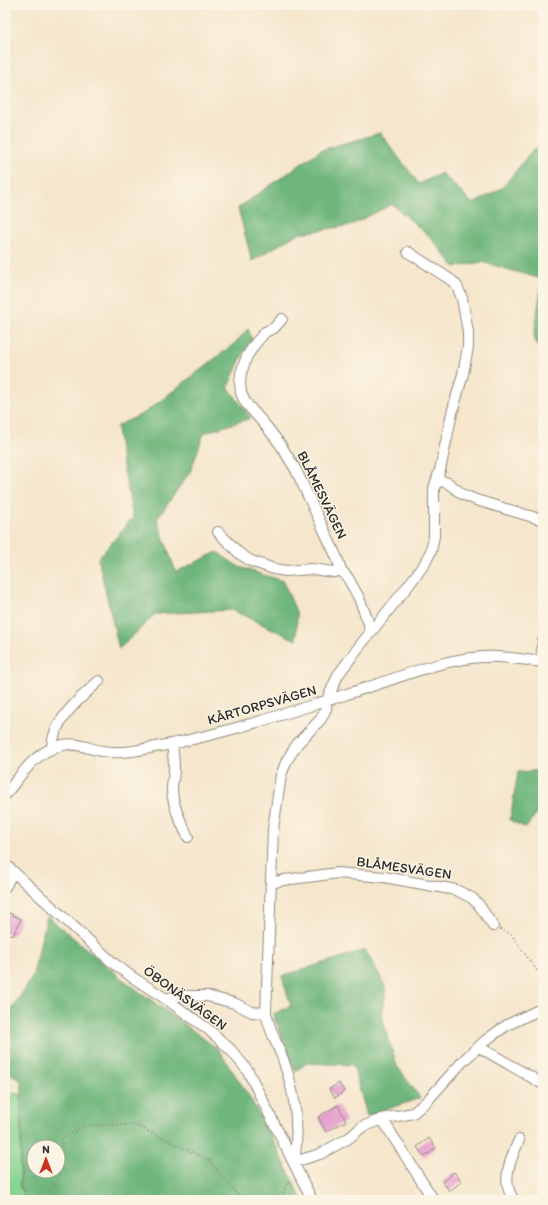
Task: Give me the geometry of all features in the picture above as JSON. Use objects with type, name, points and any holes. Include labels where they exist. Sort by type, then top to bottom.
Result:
[{"type":"street","points":[[408,252],[451,280],[457,286],[462,298],[468,332],[468,347],[440,470],[434,488],[434,536],[431,551],[425,563],[390,610],[370,633],[338,675],[327,700],[326,709],[320,719],[294,749],[287,760],[281,775],[273,829],[266,1013],[268,1023],[287,1070],[296,1106],[296,1147],[294,1162],[320,1154],[349,1138],[362,1127],[382,1119],[413,1113],[427,1101],[464,1060],[486,1040],[507,1025],[543,1008]]},
{"type":"street","name":"BLÅMESVÄGEN","points":[[282,320],[274,328],[265,332],[247,356],[241,373],[241,393],[245,402],[280,444],[296,470],[337,558],[341,570],[348,578],[359,598],[369,624],[370,633]]},
{"type":"street","points":[[436,483],[442,481],[448,483],[462,494],[476,500],[543,520]]},
{"type":"street","points":[[218,532],[240,554],[251,561],[274,569],[286,571],[311,569],[334,572],[341,570]]},
{"type":"street","points":[[542,662],[543,641]]},
{"type":"street","name":"KÅRTORPSVÄGEN","points":[[5,795],[29,764],[41,754],[64,745],[84,745],[101,751],[119,752],[172,744],[274,718],[451,661],[484,656],[542,662]]},
{"type":"street","points":[[52,749],[52,741],[55,731],[62,719],[99,681]]},
{"type":"street","points":[[172,744],[174,761],[172,791],[179,819],[188,837]]},
{"type":"street","name":"ÖBONÄSVÄGEN","points":[[5,864],[112,962],[210,1030],[231,1050],[248,1071],[312,1200]]},
{"type":"street","points":[[5,887],[13,872]]},
{"type":"street","name":"BLÅMESVÄGEN","points":[[271,884],[284,880],[338,873],[384,877],[456,890],[472,898],[493,926]]},
{"type":"street","points":[[166,999],[175,996],[207,996],[234,1003],[252,1012],[266,1013]]},
{"type":"street","points":[[478,1047],[543,1084]]},
{"type":"street","points":[[382,1119],[433,1199]]},
{"type":"street","points":[[514,1200],[510,1196],[507,1187],[507,1178],[511,1159],[519,1140]]},
{"type":"path","points":[[493,926],[511,934],[543,979]]},
{"type":"path","points":[[48,1200],[48,1191],[60,1175],[62,1138],[86,1125],[135,1125],[209,1160],[242,1200]]},
{"type":"path","points":[[280,1200],[287,1184],[301,1177]]},
{"type":"path","points":[[5,1197],[11,1200]]},
{"type":"green space","points":[[380,133],[419,184],[442,173],[473,204],[502,188],[533,150],[543,148],[543,358],[534,337],[542,279],[482,262],[455,267],[428,235],[392,204],[351,225],[297,234],[252,261],[238,208],[321,150]]},
{"type":"green space","points":[[248,329],[252,339],[241,358],[228,387],[251,418],[204,433],[191,470],[157,519],[176,572],[217,552],[239,567],[283,581],[297,614],[296,640],[232,610],[155,614],[119,649],[98,559],[133,517],[120,450],[117,426],[146,412],[235,343]]},
{"type":"green space","points":[[543,770],[543,804],[526,828],[510,820],[518,772]]},
{"type":"green space","points":[[47,916],[125,981],[218,1049],[249,1096],[273,1140],[302,1200],[25,1200],[20,1186],[22,1082],[5,1069],[5,1019],[32,978]]},
{"type":"green space","points":[[365,950],[387,989],[381,1015],[397,1066],[420,1098],[367,1116],[353,1065],[307,1063],[295,1071],[273,1014],[291,1006],[282,976]]},
{"type":"green space","points":[[5,1089],[21,1095],[20,1186],[25,1200],[5,1200]]},
{"type":"building","points":[[7,912],[21,919],[13,936],[5,932],[5,916]]},
{"type":"building","points":[[339,1083],[344,1091],[335,1098],[329,1089]]},
{"type":"building","points":[[338,1105],[346,1121],[326,1132],[318,1117]]},
{"type":"building","points":[[429,1138],[436,1148],[424,1157],[417,1147]]},
{"type":"building","points":[[454,1172],[462,1181],[450,1191],[442,1182]]}]
